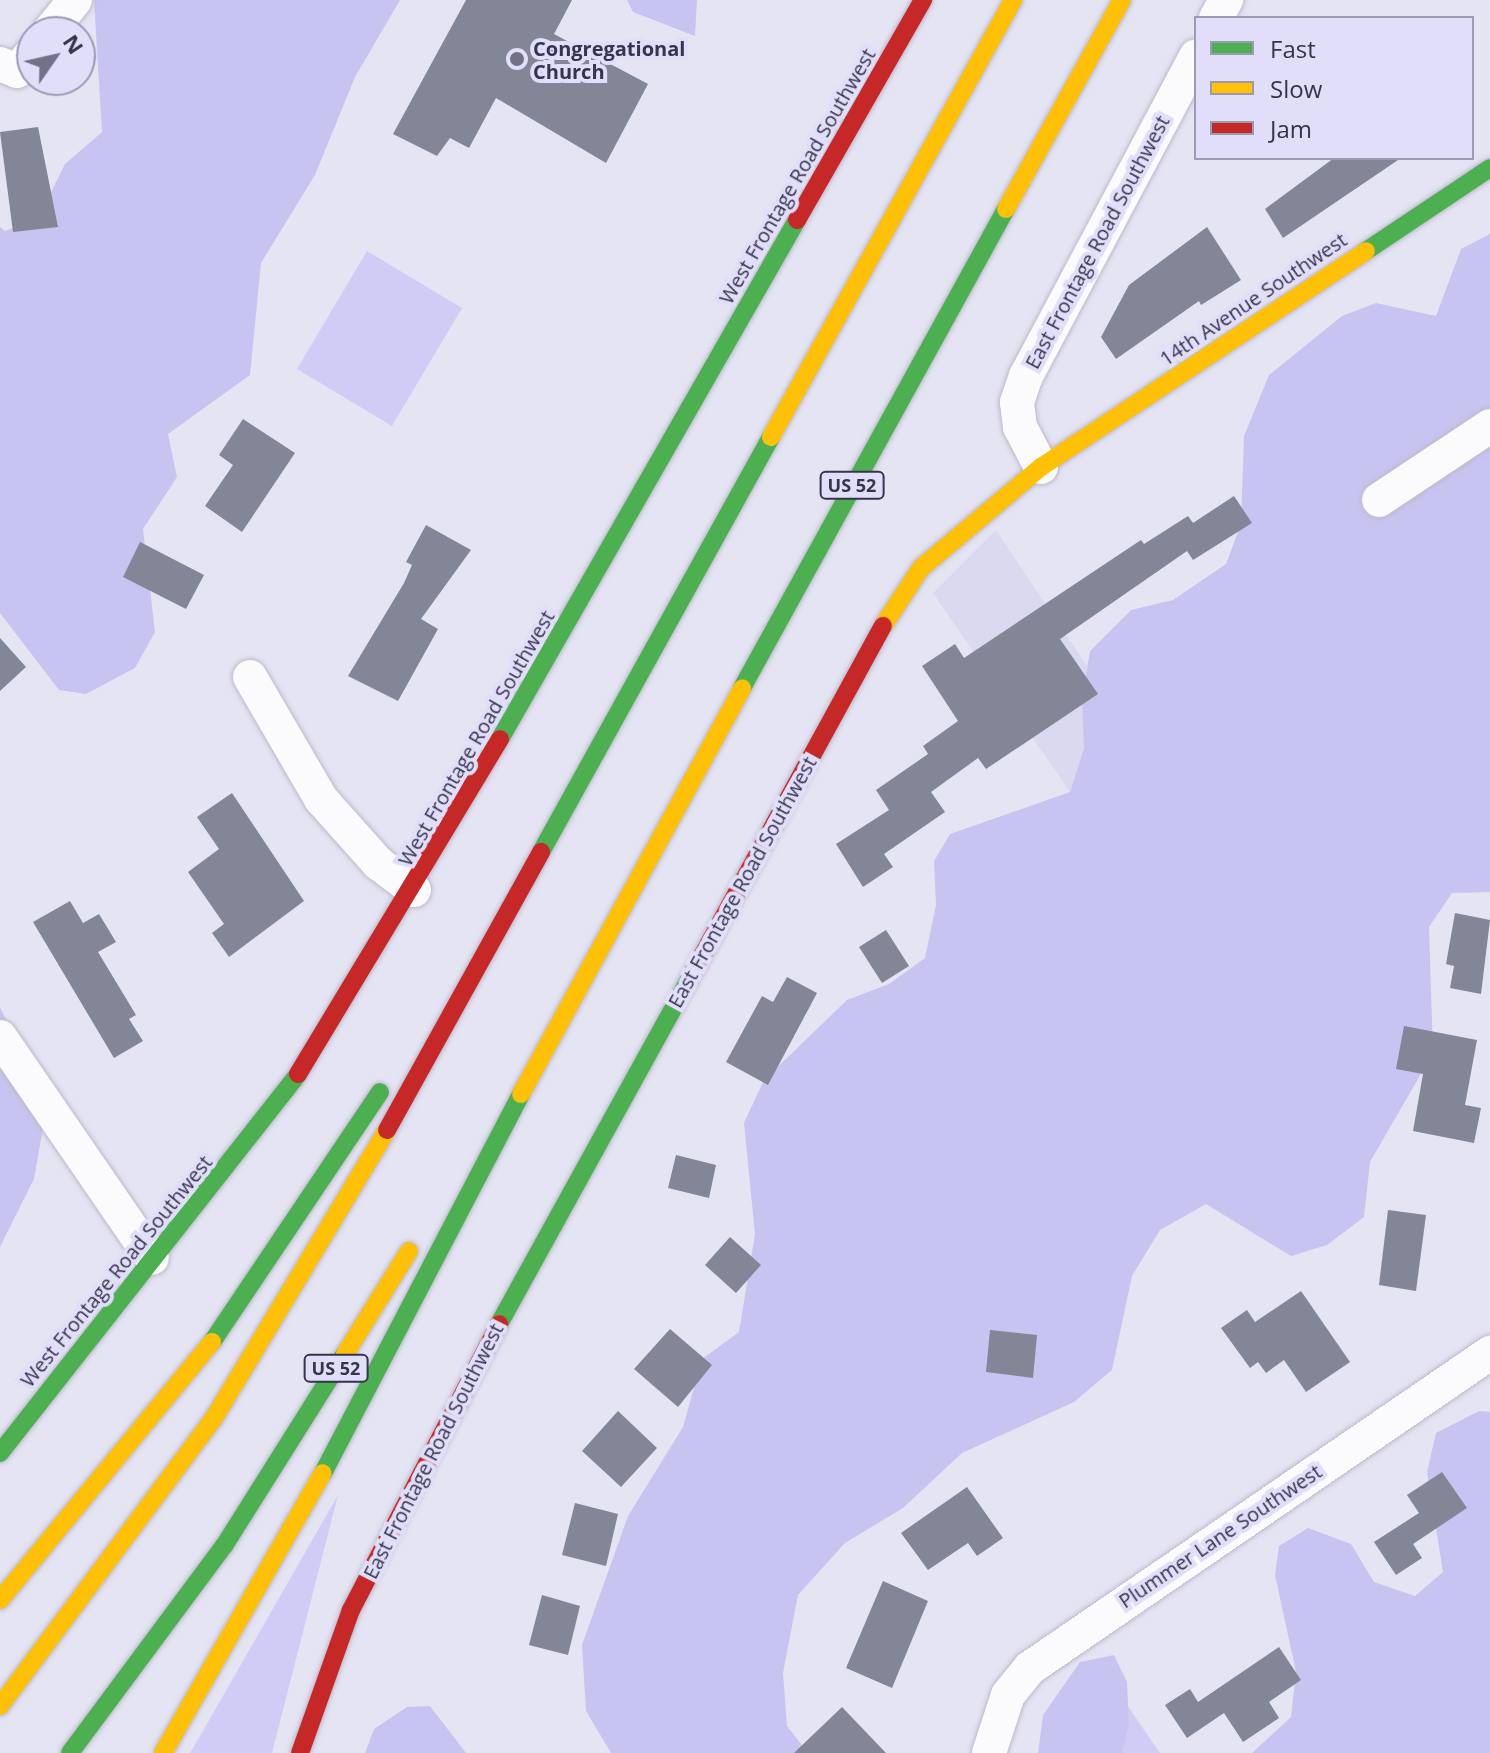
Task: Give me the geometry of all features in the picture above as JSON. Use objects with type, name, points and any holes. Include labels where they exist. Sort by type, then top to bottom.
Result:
[{"type":"main road","name":"West Frontage Road Southwest","points":[[0,1453],[152,1258],[272,1113],[414,890],[923,0]]},
{"type":"main road","points":[[0,1706],[160,1495],[273,1327],[453,1010],[1013,0]]},
{"type":"main road","name":"US 52","points":[[442,1198],[585,971],[1122,0]]},
{"type":"main road","name":"14th Avenue Southwest","points":[[1041,467],[1490,168]]},
{"type":"main road","name":"East Frontage Road Southwest","points":[[300,1753],[351,1610],[466,1383],[893,609],[960,530],[1041,467]]},
{"type":"main road","points":[[163,1753],[280,1555],[585,971]]},
{"type":"main road","points":[[0,1600],[207,1350],[372,1101],[453,1010]]},
{"type":"main road","name":"US 52","points":[[70,1753],[224,1546],[417,1238]]},
{"type":"street","points":[[62,16],[75,0]]},
{"type":"street","name":"East Frontage Road Southwest","points":[[1041,467],[1020,427],[1017,402],[1026,376],[1194,60]]},
{"type":"street","points":[[1379,500],[1490,426]]},
{"type":"street","points":[[250,677],[321,799],[378,863],[414,890]]},
{"type":"street","points":[[0,1037],[152,1258]]},
{"type":"street","name":"Plummer Lane Southwest","points":[[989,1753],[1008,1695],[1030,1668],[1490,1353]]},
{"type":"shaded area","points":[[94,0],[400,0],[355,77],[315,175],[261,263],[250,375],[168,434],[177,477],[143,529],[155,632],[135,668],[86,694],[59,690],[0,613],[0,227],[5,231],[38,218],[65,164],[102,132]]},
{"type":"shaded area","points":[[627,0],[697,0],[695,36],[633,12]]},
{"type":"shaded area","points":[[1490,234],[1490,892],[1452,893],[1429,927],[1433,1053],[1370,1162],[1364,1217],[1327,1245],[1291,1256],[1206,1204],[1160,1230],[1132,1276],[1112,1370],[1074,1402],[962,1453],[903,1508],[845,1543],[798,1595],[783,1673],[787,1726],[808,1753],[611,1753],[586,1711],[582,1645],[628,1516],[683,1427],[702,1359],[739,1332],[755,1234],[744,1123],[764,1080],[847,1000],[889,984],[925,958],[936,905],[934,861],[950,834],[1070,792],[1084,748],[1082,699],[1090,651],[1131,610],[1173,600],[1226,564],[1241,524],[1244,436],[1269,375],[1342,316],[1376,303],[1436,316],[1461,249]]},
{"type":"shaded area","points":[[367,251],[462,308],[392,426],[297,369]]},
{"type":"shaded area","points":[[996,530],[1087,666],[1084,748],[1070,792],[933,593]]},
{"type":"shaded area","points":[[0,1007],[41,1096],[43,1128],[34,1179],[0,1247]]},
{"type":"shaded area","points":[[1479,1411],[1490,1412],[1490,1753],[1252,1753],[1291,1717],[1296,1672],[1275,1575],[1279,1546],[1308,1528],[1351,1544],[1374,1582],[1415,1596],[1443,1572],[1427,1472],[1436,1433]]},
{"type":"shaded area","points":[[338,1495],[272,1753],[190,1753],[196,1743]]},
{"type":"shaded area","points":[[1114,1655],[1127,1682],[1129,1724],[1122,1753],[1038,1753],[1043,1715],[1080,1662]]},
{"type":"shaded area","points":[[1112,1683],[1160,1753],[1051,1753]]},
{"type":"shaded area","points":[[430,1706],[466,1753],[365,1753],[374,1729],[407,1707]]},
{"type":"building","name":"Congregational Church","points":[[466,0],[572,0],[554,34],[648,84],[606,163],[496,98],[469,148],[450,138],[437,156],[393,134]]},
{"type":"building","points":[[38,127],[58,227],[13,232],[0,132]]},
{"type":"building","points":[[1331,160],[1398,160],[1283,238],[1265,209]]},
{"type":"building","points":[[1207,227],[1241,280],[1201,305],[1199,301],[1116,359],[1101,337],[1129,285]]},
{"type":"building","points":[[243,419],[295,453],[242,532],[205,506],[233,465],[219,455]]},
{"type":"building","points":[[1234,496],[1252,523],[1193,560],[1187,551],[1060,639],[1098,694],[986,769],[978,758],[931,792],[945,812],[884,854],[893,867],[863,887],[836,844],[889,810],[876,790],[928,754],[923,746],[958,721],[922,666],[955,644],[964,658],[1141,540],[1144,544],[1188,516],[1193,523]]},
{"type":"building","points":[[426,525],[471,550],[421,619],[438,629],[398,701],[348,676],[404,583],[412,565],[406,562]]},
{"type":"building","points":[[140,542],[204,575],[186,609],[123,577]]},
{"type":"building","points":[[0,638],[26,667],[0,691]]},
{"type":"building","points":[[232,793],[304,901],[229,957],[212,933],[224,924],[188,872],[219,849],[197,817]]},
{"type":"building","points":[[70,901],[83,923],[99,914],[116,942],[98,952],[136,1015],[129,1019],[143,1041],[114,1058],[33,922]]},
{"type":"building","points":[[1455,913],[1490,920],[1481,994],[1450,988],[1454,966],[1446,964]]},
{"type":"building","points":[[886,930],[909,966],[882,983],[859,947]]},
{"type":"building","points":[[787,977],[817,993],[768,1085],[726,1062],[762,996],[773,1002]]},
{"type":"building","points":[[1404,1026],[1477,1040],[1465,1105],[1481,1108],[1474,1143],[1413,1131],[1423,1074],[1396,1069]]},
{"type":"building","points":[[676,1155],[716,1165],[709,1198],[668,1188]]},
{"type":"building","points":[[1388,1210],[1426,1215],[1416,1291],[1379,1285]]},
{"type":"building","points":[[730,1237],[761,1265],[736,1293],[705,1265]]},
{"type":"building","points":[[1301,1291],[1350,1362],[1306,1392],[1284,1360],[1266,1373],[1258,1362],[1250,1368],[1221,1328],[1247,1310],[1255,1322]]},
{"type":"building","points":[[670,1329],[712,1365],[678,1407],[634,1369]]},
{"type":"building","points":[[990,1330],[1037,1335],[1033,1378],[986,1372]]},
{"type":"building","points":[[618,1411],[657,1448],[621,1487],[582,1451]]},
{"type":"building","points":[[1442,1472],[1467,1508],[1413,1544],[1422,1558],[1396,1575],[1374,1542],[1419,1513],[1407,1495]]},
{"type":"building","points":[[967,1487],[1003,1538],[977,1556],[968,1543],[928,1570],[901,1533]]},
{"type":"building","points":[[575,1503],[618,1514],[606,1566],[562,1555]]},
{"type":"building","points":[[883,1581],[928,1601],[892,1688],[846,1668]]},
{"type":"building","points":[[542,1595],[580,1606],[568,1655],[529,1645]]},
{"type":"building","points":[[1279,1647],[1301,1680],[1269,1702],[1279,1718],[1243,1742],[1224,1713],[1187,1738],[1165,1705],[1190,1689],[1198,1702]]},
{"type":"building","points":[[842,1707],[886,1753],[794,1753]]},
{"type":"traffic: fast","points":[[1366,251],[1490,168]]},
{"type":"traffic: fast","points":[[742,688],[1006,209]]},
{"type":"traffic: fast","points":[[500,739],[797,220]]},
{"type":"traffic: fast","points":[[541,852],[771,437]]},
{"type":"traffic: fast","points":[[499,1324],[700,960]]},
{"type":"traffic: fast","points":[[0,1453],[298,1074]]},
{"type":"traffic: fast","points":[[212,1342],[380,1092]]},
{"type":"traffic: fast","points":[[323,1473],[521,1094]]},
{"type":"traffic: fast","points":[[70,1753],[224,1546],[345,1354]]},
{"type":"traffic: slow","points":[[771,437],[1013,0]]},
{"type":"traffic: slow","points":[[1006,209],[1122,0]]},
{"type":"traffic: slow","points":[[883,626],[921,568],[1041,467],[1366,251]]},
{"type":"traffic: slow","points":[[521,1094],[742,688]]},
{"type":"traffic: slow","points":[[0,1706],[214,1418],[387,1130]]},
{"type":"traffic: slow","points":[[345,1354],[409,1251]]},
{"type":"traffic: slow","points":[[0,1600],[212,1342]]},
{"type":"traffic: slow","points":[[163,1753],[323,1473]]},
{"type":"traffic: jam","points":[[797,220],[923,0]]},
{"type":"traffic: jam","points":[[700,960],[883,626]]},
{"type":"traffic: jam","points":[[298,1074],[500,739]]},
{"type":"traffic: jam","points":[[387,1130],[541,852]]},
{"type":"traffic: jam","points":[[300,1753],[351,1610],[499,1324]]},
{"type":"place","name":"Congregational Church","points":[[517,59]]}]
